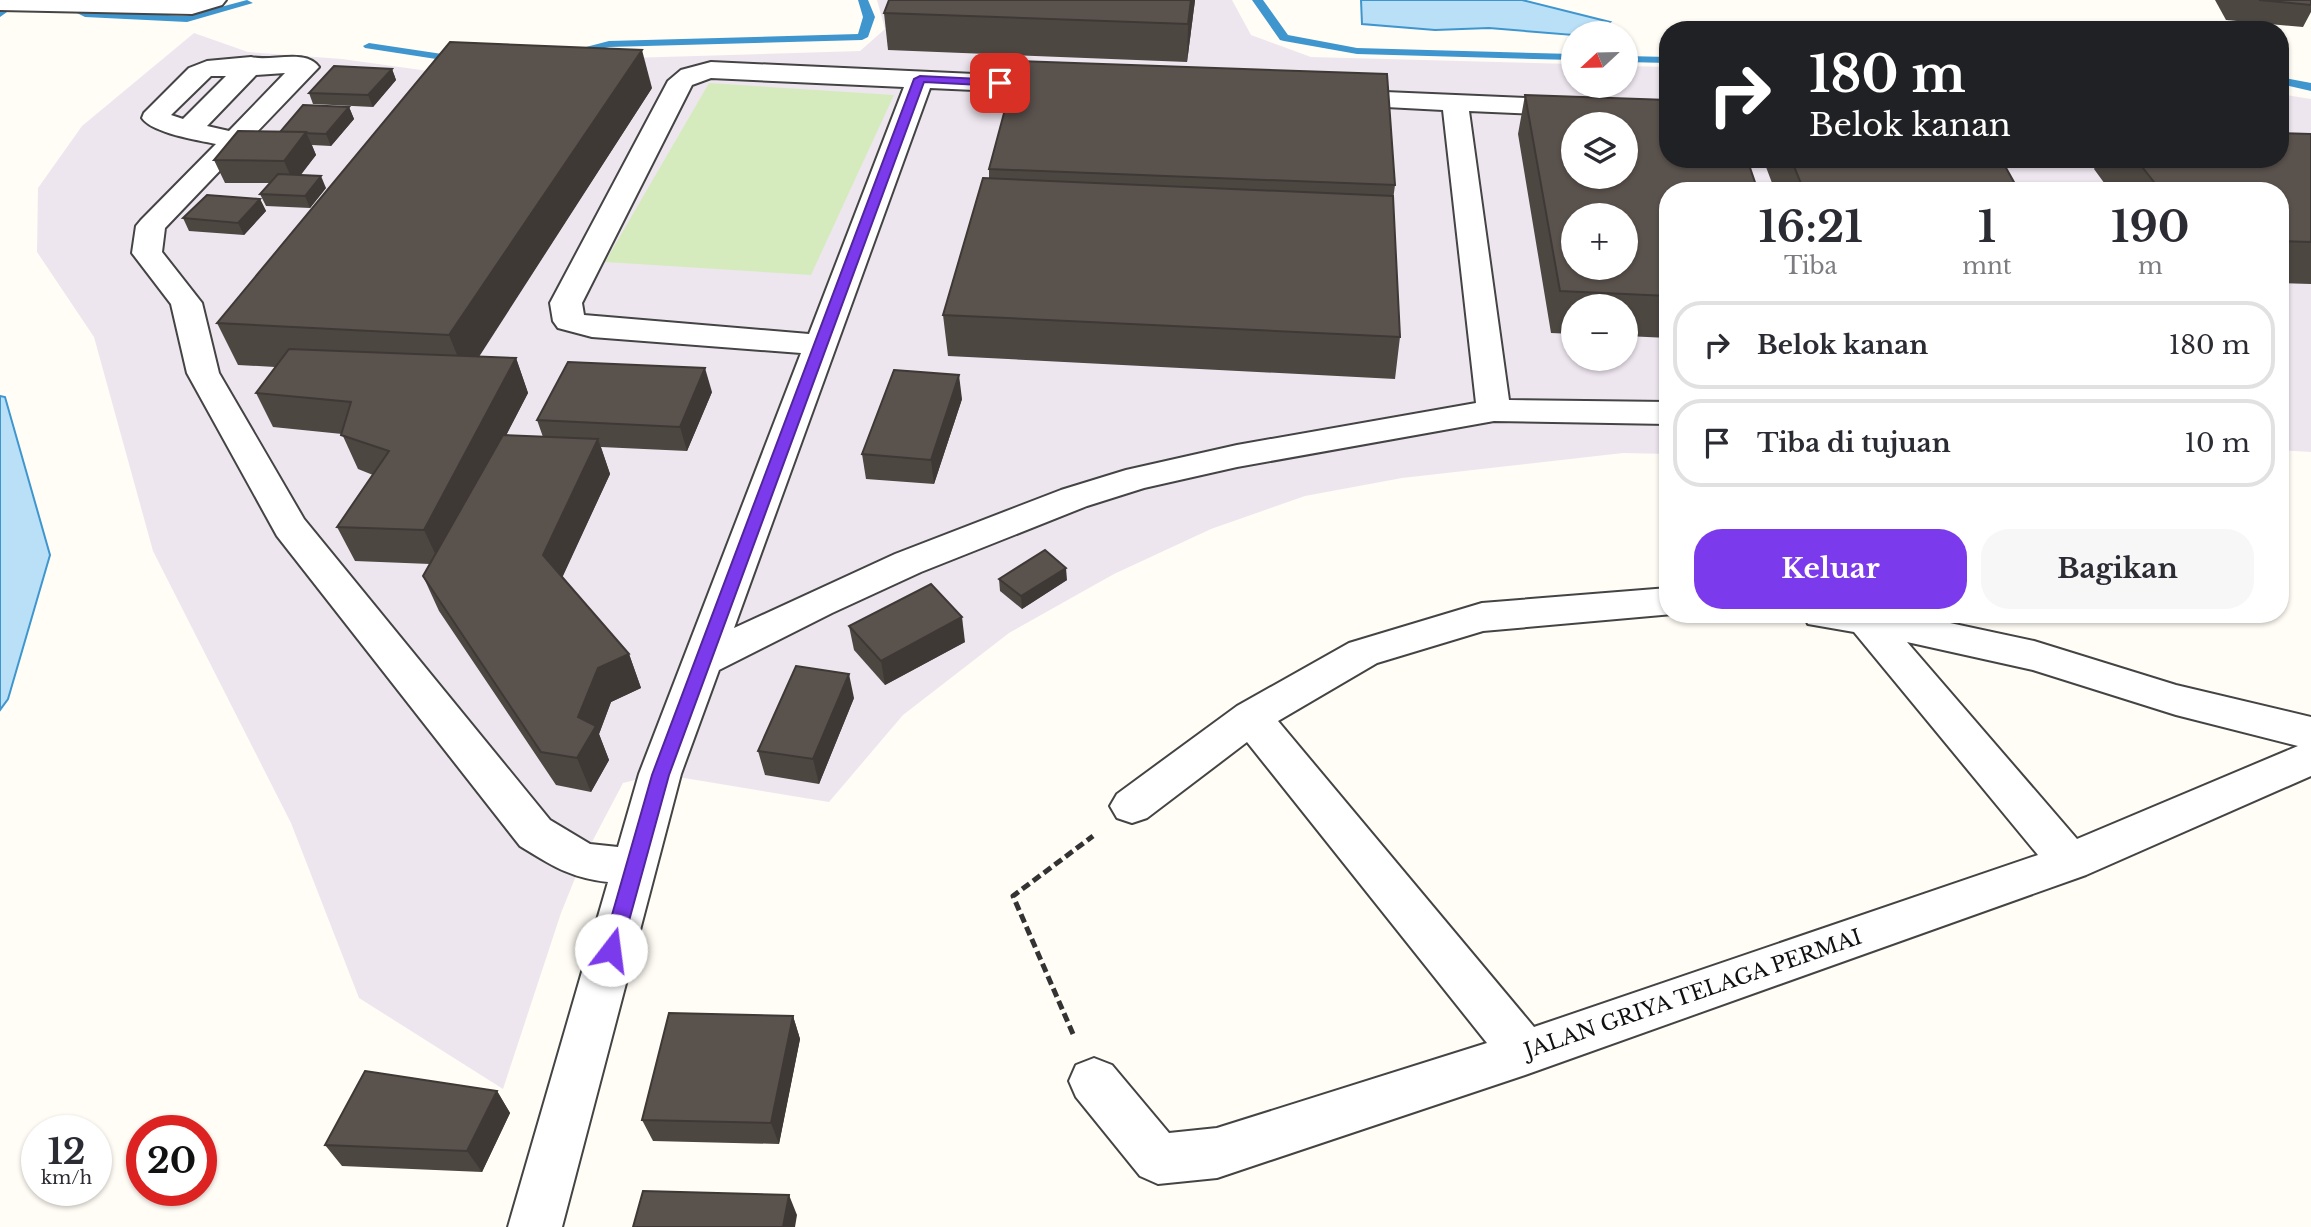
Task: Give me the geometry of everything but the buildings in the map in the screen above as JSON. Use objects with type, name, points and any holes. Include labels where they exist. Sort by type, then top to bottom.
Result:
[{"type":"street","points":[[4,2],[72,2],[192,8],[214,0]]},
{"type":"street","points":[[235,140],[188,130],[155,118],[198,73],[215,67],[299,64],[306,67],[235,140],[151,226],[147,253],[186,303],[203,373],[290,527],[535,833],[582,861],[634,867]]},
{"type":"street","points":[[821,345],[592,327],[569,321],[566,303],[681,81],[690,75],[711,70],[1084,86]]},
{"type":"street","points":[[535,1227],[660,775],[920,79]]},
{"type":"street","points":[[1318,97],[1659,112]]},
{"type":"street","points":[[1455,103],[1494,410]]},
{"type":"street","points":[[704,660],[818,603],[908,563],[1074,498],[1138,478],[1237,456],[1494,410],[1659,413]]},
{"type":"street","points":[[1132,806],[1251,717],[1363,653],[1482,617],[1659,603]]},
{"type":"street","points":[[1868,623],[2070,862]]},
{"type":"street","points":[[1883,623],[2034,656],[2176,700],[2311,733]]},
{"type":"street","points":[[1251,717],[1525,1053]]},
{"type":"street","name":"JALAN GRIYA TELAGA PERMAI","points":[[1094,1081],[1158,1159],[1217,1153],[1525,1053],[2070,862],[2311,758]]},
{"type":"path","points":[[1094,1081],[1013,896],[1132,806]]},
{"type":"shaded area","points":[[877,0],[1232,0],[1251,35],[1311,57],[1561,64],[1561,98],[1638,98],[1638,66],[1659,67],[1659,168],[2289,168],[2289,95],[2311,99],[2311,452],[2289,451],[2289,182],[1659,182],[1659,454],[1623,453],[1402,478],[1305,496],[1211,529],[1114,574],[1009,633],[903,715],[829,802],[660,774],[623,783],[582,861],[561,913],[503,1089],[359,998],[291,823],[153,551],[94,337],[37,252],[38,188],[82,126],[194,33],[248,52],[342,59],[450,74],[594,59],[860,51],[885,29]]},
{"type":"green space","points":[[709,83],[894,95],[811,275],[605,262]]},
{"type":"water","points":[[1361,0],[1522,0],[1606,21],[1561,21],[1561,34],[1489,28],[1435,30],[1362,24]]},
{"type":"water","points":[[0,396],[5,397],[50,555],[8,699],[0,710]]},
{"type":"waterway","points":[[0,14],[19,0]]},
{"type":"waterway","points":[[56,0],[85,14],[187,19],[248,3]]},
{"type":"waterway","points":[[569,53],[609,44],[862,37],[869,17],[863,0]]},
{"type":"waterway","points":[[1257,0],[1284,38],[1357,51],[1561,57]]},
{"type":"waterway","points":[[369,46],[462,60]]},
{"type":"waterway","points":[[1638,59],[1659,60]]},
{"type":"waterway","points":[[2289,82],[2311,87]]},
{"type":"route","points":[[611,950],[660,775],[920,79],[1000,83]]}]
